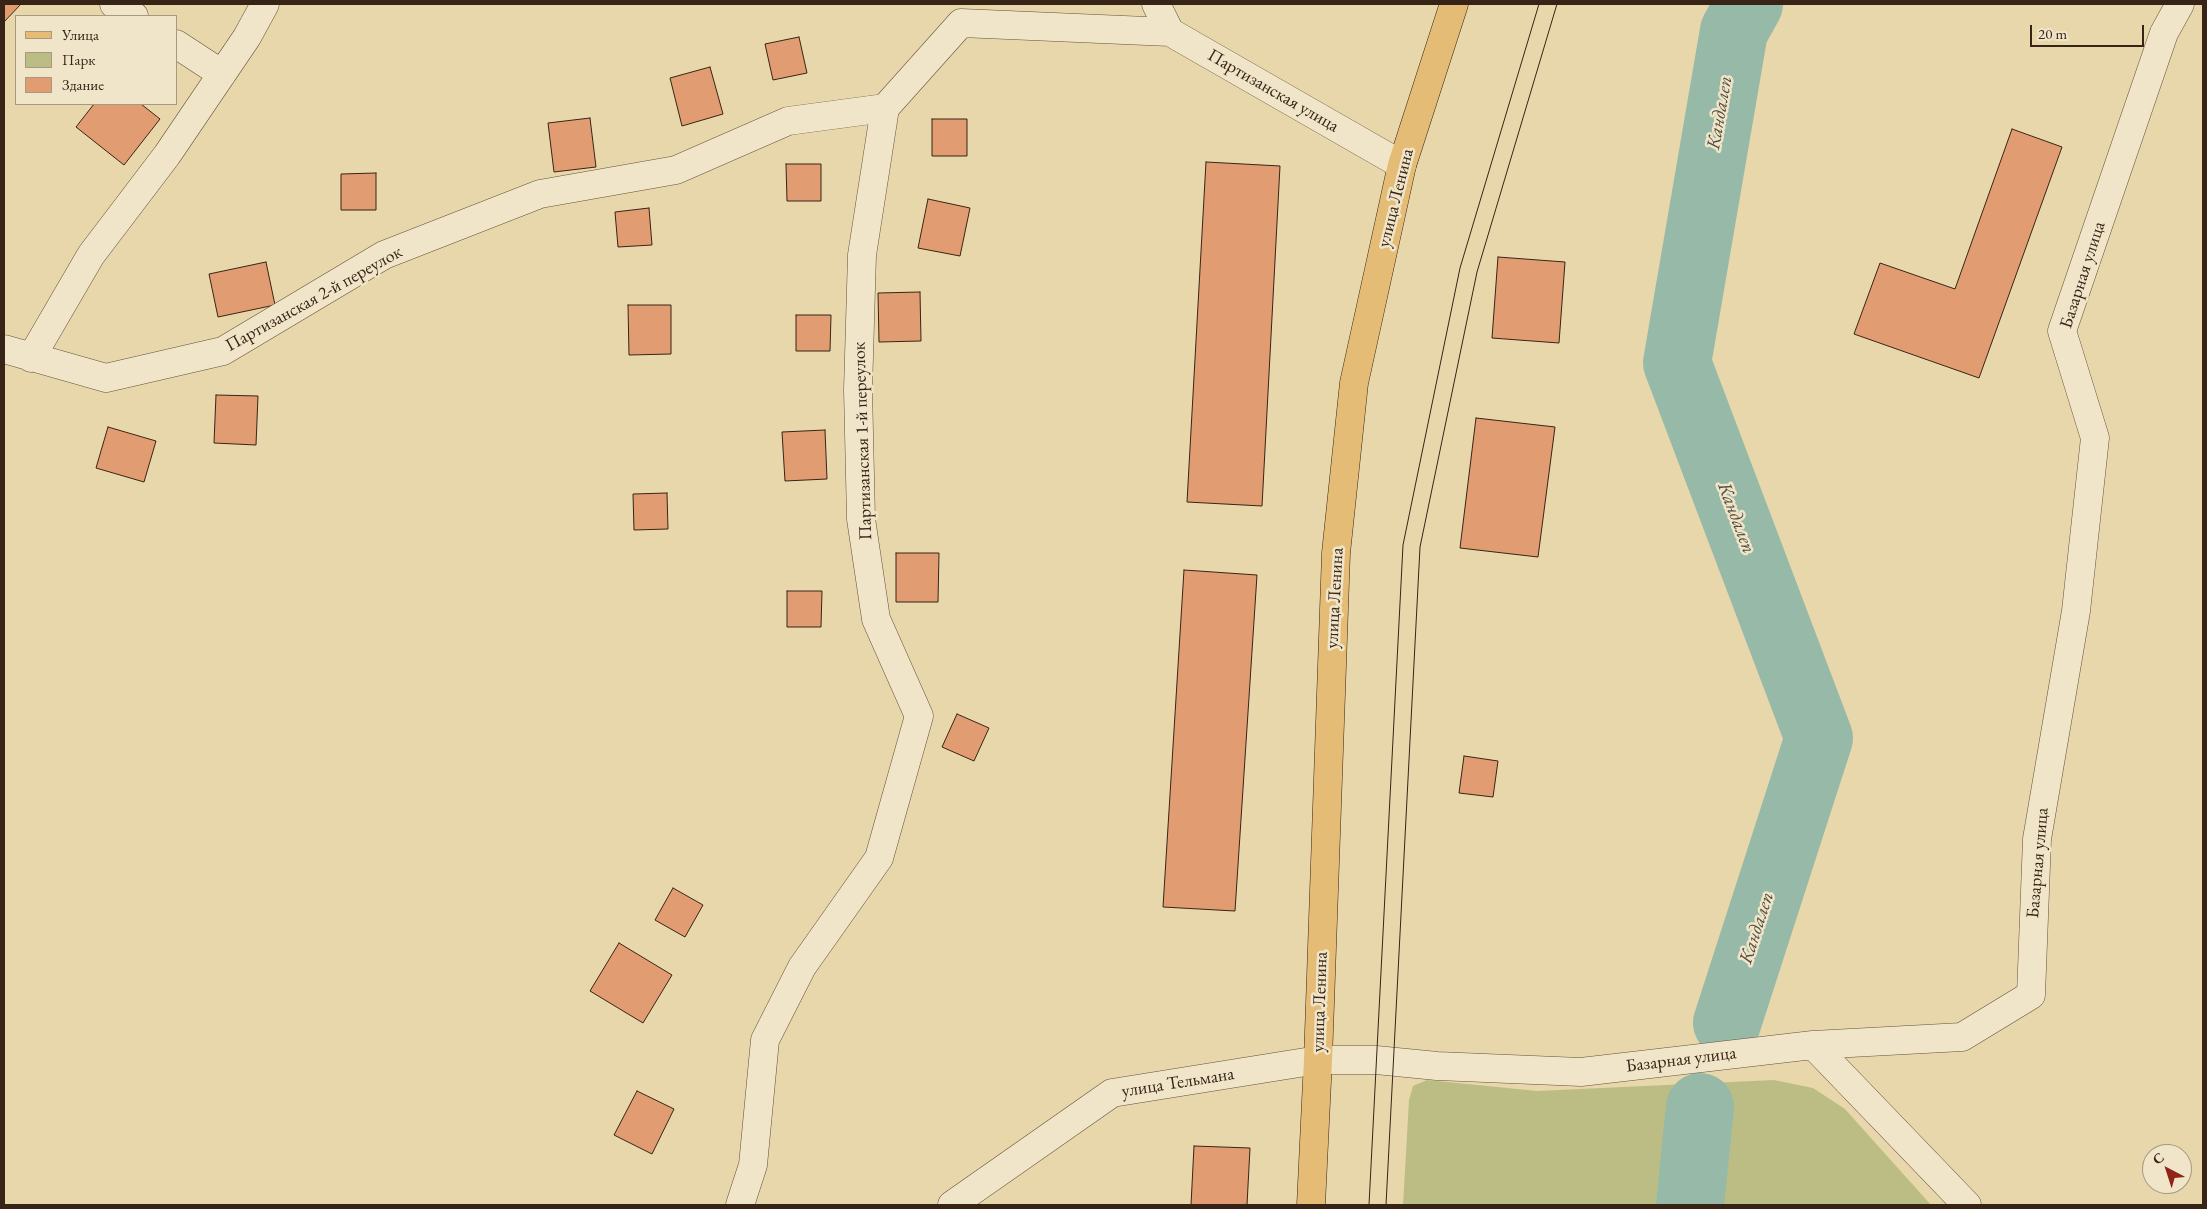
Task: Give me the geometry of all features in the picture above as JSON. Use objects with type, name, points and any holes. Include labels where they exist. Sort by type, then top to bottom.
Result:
[{"type":"main road","name":"улица Ленина","points":[[1311,1205],[1337,544],[1354,383],[1402,165],[1454,4]]},
{"type":"street","points":[[114,4],[132,15]]},
{"type":"street","points":[[31,358],[91,255],[167,155],[247,37],[265,4]]},
{"type":"street","points":[[885,108],[961,23],[1170,32],[1156,4]]},
{"type":"street","name":"Базарная улица","points":[[1318,1060],[1376,1060],[1437,1066],[1581,1072],[1813,1045],[1962,1037],[2031,995],[2036,839],[2076,611],[2095,438],[2062,331],[2164,33],[2180,4]]},
{"type":"street","name":"Партизанская улица","points":[[1170,32],[1402,165]]},
{"type":"street","points":[[178,45],[222,74]]},
{"type":"street","name":"Партизанская 2-й переулок","points":[[4,349],[106,378],[224,351],[384,256],[540,194],[676,170],[788,121],[885,108]]},
{"type":"street","name":"Партизанская 1-й переулок","points":[[740,1205],[753,1165],[765,1040],[802,967],[879,858],[919,716],[876,619],[861,519],[858,390],[862,255],[885,108]]},
{"type":"street","points":[[1813,1045],[1967,1205]]},
{"type":"street","name":"улица Тельмана","points":[[952,1205],[1112,1093],[1318,1060]]},
{"type":"green space","points":[[1427,1080],[1537,1091],[1774,1080],[1813,1088],[1845,1109],[1931,1205],[1403,1205],[1409,1100],[1413,1086]]},
{"type":"building","points":[[4,4],[21,4],[4,22]]},
{"type":"building","points":[[799,37],[807,73],[773,80],[765,44]]},
{"type":"building","points":[[710,67],[723,114],[682,126],[670,78]]},
{"type":"building","points":[[93,105],[142,105],[160,119],[124,165],[76,127]]},
{"type":"building","points":[[590,118],[596,167],[554,172],[548,123]]},
{"type":"building","points":[[932,119],[967,119],[967,156],[932,156]]},
{"type":"building","points":[[2012,129],[2062,147],[1979,378],[1854,334],[1880,263],[1955,289]]},
{"type":"building","points":[[1206,162],[1280,166],[1262,506],[1187,502]]},
{"type":"building","points":[[786,164],[821,164],[821,201],[787,201]]},
{"type":"building","points":[[376,173],[376,210],[341,210],[341,174]]},
{"type":"building","points":[[928,199],[970,208],[960,256],[918,248]]},
{"type":"building","points":[[649,208],[652,245],[618,247],[615,212]]},
{"type":"building","points":[[1498,257],[1565,262],[1559,343],[1492,338]]},
{"type":"building","points":[[266,262],[275,305],[218,317],[209,274]]},
{"type":"building","points":[[920,292],[921,341],[879,342],[878,293]]},
{"type":"building","points":[[628,305],[671,305],[671,354],[629,355]]},
{"type":"building","points":[[796,315],[831,315],[830,351],[796,351]]},
{"type":"building","points":[[216,395],[258,396],[256,445],[214,443]]},
{"type":"building","points":[[1476,418],[1555,427],[1538,557],[1460,548]]},
{"type":"building","points":[[108,427],[156,441],[144,482],[96,468]]},
{"type":"building","points":[[825,430],[827,479],[785,481],[782,432]]},
{"type":"building","points":[[667,493],[668,529],[634,530],[633,494]]},
{"type":"building","points":[[896,553],[939,553],[938,602],[896,602]]},
{"type":"building","points":[[1184,570],[1257,575],[1235,911],[1163,907]]},
{"type":"building","points":[[787,591],[822,591],[821,627],[787,627]]},
{"type":"building","points":[[957,714],[989,728],[974,761],[942,747]]},
{"type":"building","points":[[1464,756],[1498,761],[1493,797],[1459,793]]},
{"type":"building","points":[[673,888],[703,905],[685,937],[655,920]]},
{"type":"building","points":[[619,943],[672,975],[643,1023],[590,991]]},
{"type":"building","points":[[637,1091],[674,1109],[652,1154],[614,1135]]},
{"type":"building","points":[[1194,1146],[1250,1148],[1247,1205],[1191,1205]]},
{"type":"waterway","name":"Кандалеп","points":[[1727,1023],[1819,738],[1677,363],[1734,31],[1749,4]]},
{"type":"waterway","name":"Кандалеп","points":[[1690,1205],[1700,1107]]},
{"type":"tram line","points":[[1369,1205],[1403,545],[1460,268],[1539,4]]},
{"type":"tram line","points":[[1386,1205],[1420,547],[1477,272],[1557,4]]}]
